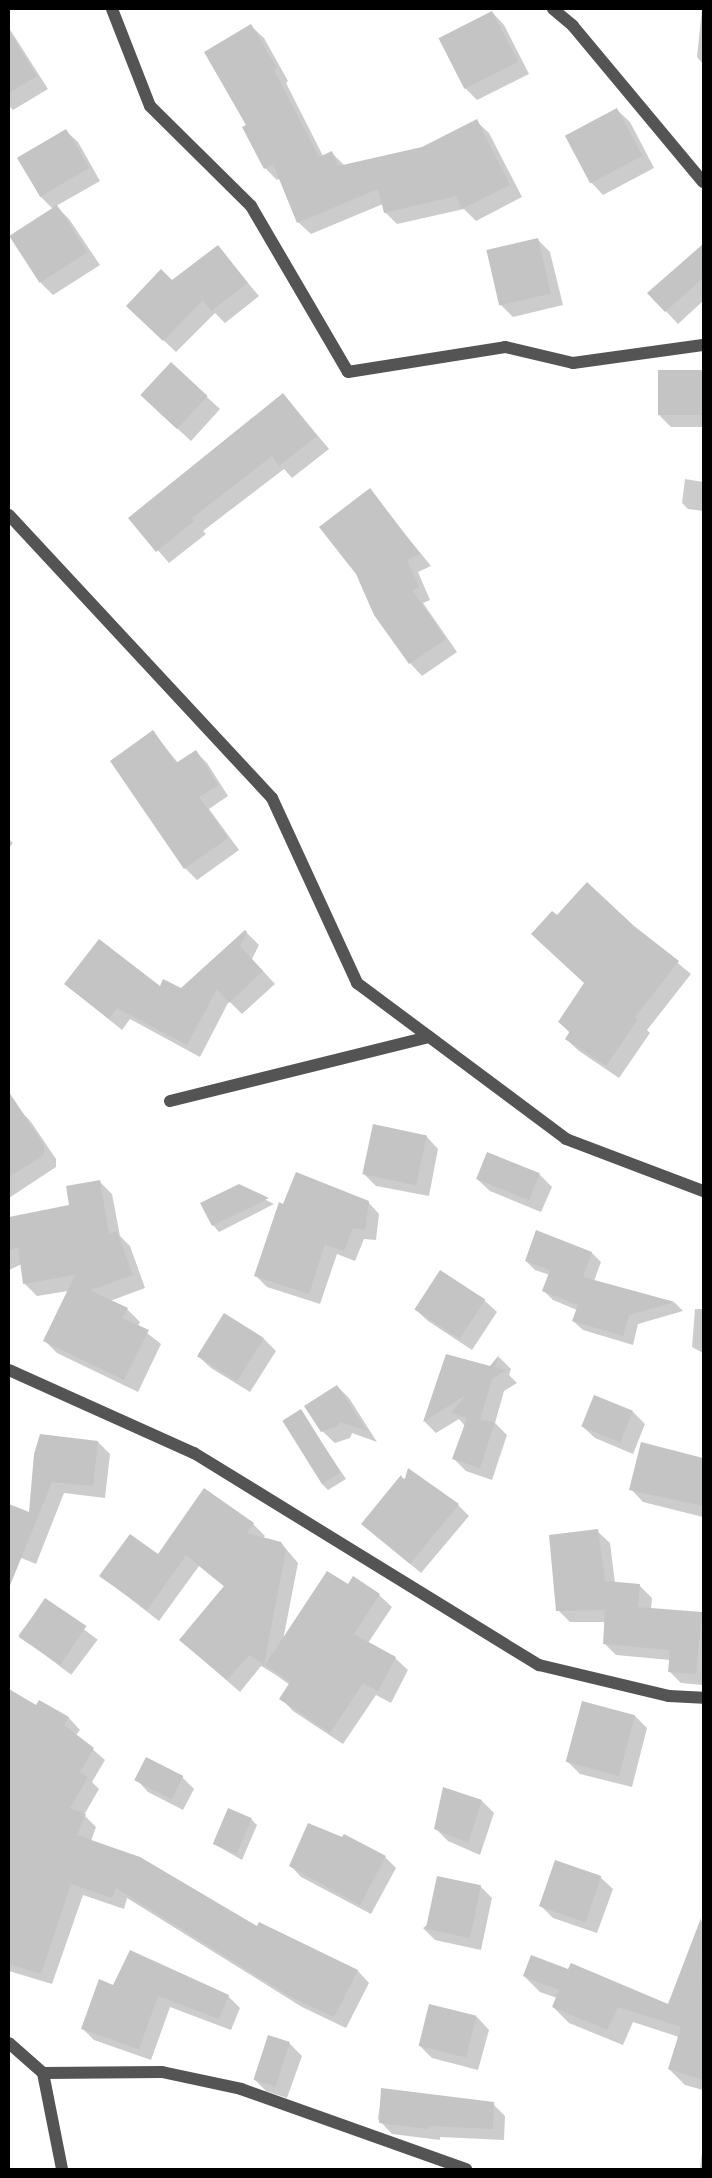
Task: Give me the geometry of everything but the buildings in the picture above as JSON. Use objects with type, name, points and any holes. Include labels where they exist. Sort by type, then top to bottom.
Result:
[{"type":"street","points":[[112,9],[150,106],[251,206],[348,372],[505,347],[573,363],[703,346]]},
{"type":"street","points":[[554,9],[573,26],[703,182]]},
{"type":"street","points":[[9,515],[272,798],[356,983],[566,1139],[703,1190]]},
{"type":"street","points":[[170,1101],[429,1037]]},
{"type":"street","points":[[9,1370],[194,1453],[539,1665],[668,1696],[703,1698]]},
{"type":"street","points":[[9,2043],[42,2074],[62,2169]]},
{"type":"street","points":[[42,2074],[162,2072],[241,2089],[466,2169]]}]
